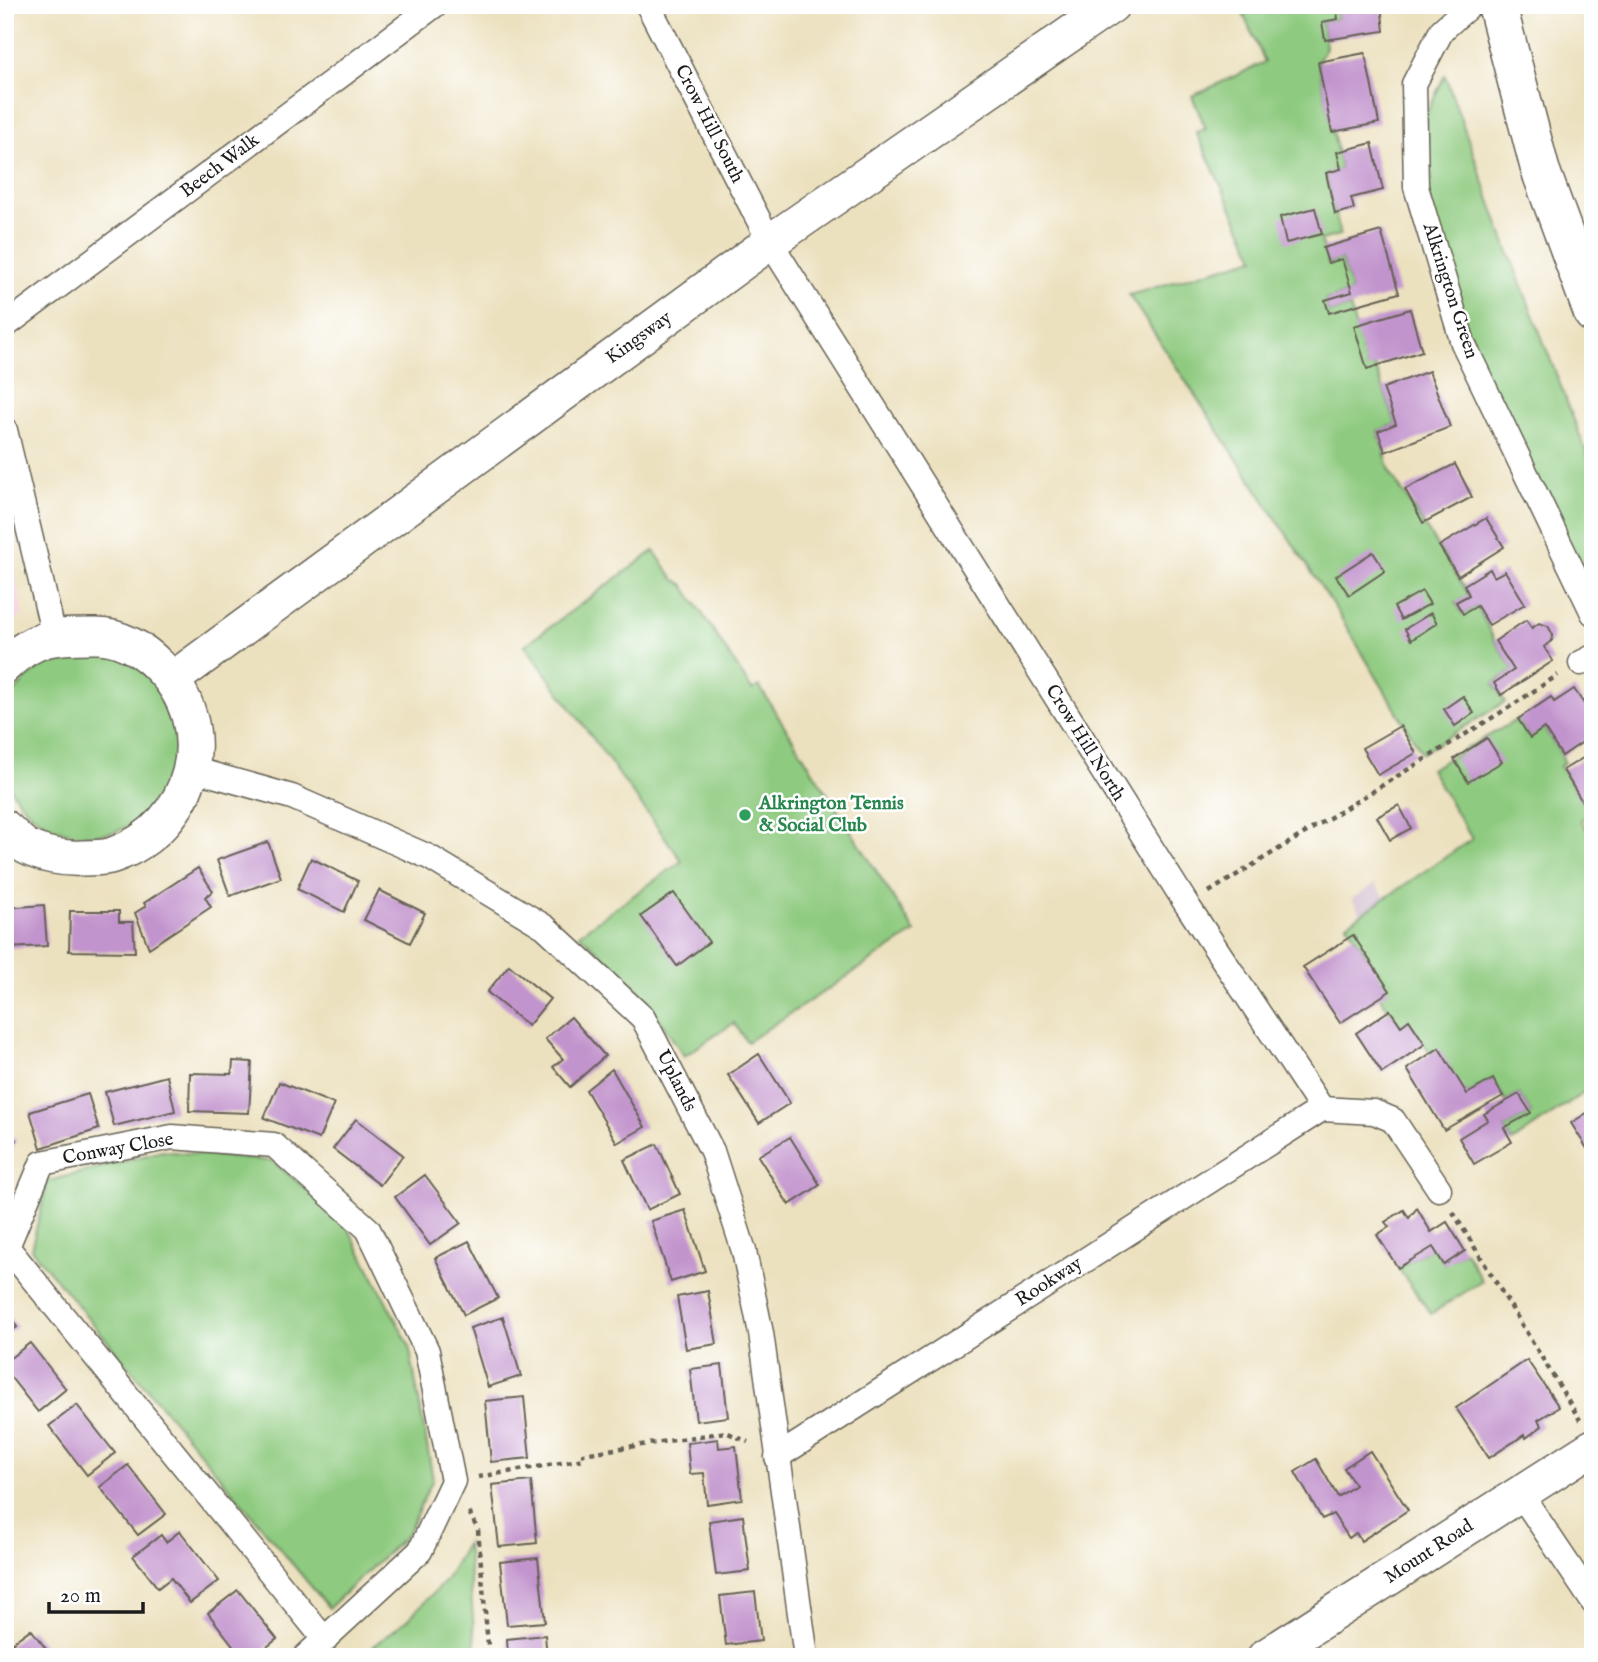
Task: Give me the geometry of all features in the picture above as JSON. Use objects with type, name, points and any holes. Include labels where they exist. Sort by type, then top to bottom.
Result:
[{"type":"main road","points":[[1497,5],[1540,169],[1593,313]]},
{"type":"street","name":"Beech Walk","points":[[5,326],[435,5]]},
{"type":"street","name":"Crow Hill South","points":[[648,5],[770,242]]},
{"type":"street","name":"Kingsway","points":[[173,679],[770,242],[1112,5]]},
{"type":"street","name":"Alkrington Green","points":[[1470,5],[1442,30],[1414,84],[1416,187],[1463,343],[1593,613]]},
{"type":"street","name":"Crow Hill North","points":[[770,242],[1187,905],[1322,1109]]},
{"type":"street","points":[[5,430],[54,636]]},
{"type":"street","points":[[5,665],[22,649],[54,636],[109,636],[145,652],[173,679],[192,723],[192,769],[178,806],[146,839],[110,856],[62,859],[25,846],[5,828]]},
{"type":"street","name":"Uplands","points":[[192,769],[292,797],[429,858],[545,927],[643,1018],[712,1151],[744,1251],[761,1333],[806,1657]]},
{"type":"street","points":[[1322,1109],[1374,1112],[1393,1120],[1439,1189]]},
{"type":"street","name":"Rookway","points":[[777,1457],[1322,1109]]},
{"type":"street","name":"Conway Close","points":[[325,1640],[7,1247],[42,1163],[172,1137],[274,1145],[368,1229],[427,1352],[453,1481]]},
{"type":"street","name":"Mount Road","points":[[1265,1657],[1520,1493],[1589,1439]]},
{"type":"street","points":[[305,1657],[420,1551],[453,1481]]},
{"type":"street","points":[[1520,1493],[1593,1602]]},
{"type":"path","points":[[1187,905],[1508,708],[1560,673],[1587,660]]},
{"type":"path","points":[[1439,1189],[1589,1439]]},
{"type":"path","points":[[489,1657],[478,1530],[453,1481],[584,1459],[583,1454],[726,1432],[777,1457]]},
{"type":"shaded area","points":[[5,523],[23,614],[5,630]]},
{"type":"shaded area","points":[[1375,884],[1385,898],[1392,893],[1371,930],[1352,899]]},
{"type":"green space","points":[[1239,5],[1336,5],[1338,19],[1322,22],[1326,47],[1318,62],[1341,169],[1326,174],[1340,235],[1321,240],[1328,263],[1342,259],[1352,292],[1325,300],[1329,313],[1350,307],[1367,368],[1375,366],[1396,424],[1378,431],[1391,474],[1469,595],[1456,603],[1463,614],[1477,606],[1514,670],[1494,683],[1505,702],[1422,753],[1337,611],[1129,295],[1255,258],[1196,132],[1206,129],[1192,96],[1265,62]]},
{"type":"green space","points":[[1445,75],[1509,253],[1593,469],[1593,607],[1452,302],[1415,137]]},
{"type":"green space","name":"Alkrington Tennis & Social Club","points":[[654,551],[674,579],[683,584],[752,690],[759,686],[915,932],[747,1042],[734,1023],[684,1056],[631,981],[579,934],[682,861],[525,645]]},
{"type":"green space","points":[[90,653],[125,660],[141,668],[154,680],[166,693],[174,709],[181,744],[174,779],[166,795],[154,808],[141,820],[125,828],[90,835],[55,828],[39,820],[26,808],[14,795],[6,779],[-1,744],[6,709],[14,693],[26,680],[39,668],[55,660]]},
{"type":"green space","points":[[1518,719],[1530,737],[1544,728],[1562,756],[1564,763],[1560,766],[1583,803],[1593,797],[1593,812],[1581,820],[1593,840],[1593,1086],[1512,1142],[1504,1128],[1531,1113],[1519,1094],[1506,1102],[1493,1079],[1467,1094],[1431,1054],[1409,1021],[1401,1026],[1380,997],[1372,964],[1347,924],[1472,839],[1430,769]]},
{"type":"green space","points":[[162,1151],[272,1161],[344,1220],[409,1345],[433,1479],[407,1534],[329,1608],[31,1249],[48,1181]]},
{"type":"green space","points":[[1433,1247],[1444,1264],[1465,1251],[1482,1281],[1431,1314],[1398,1268]]},
{"type":"green space","points":[[467,1543],[476,1657],[360,1657],[408,1619],[445,1581]]},
{"type":"building","points":[[1336,5],[1381,5],[1384,31],[1325,40],[1322,22],[1338,19]]},
{"type":"building","points":[[1365,53],[1379,123],[1332,132],[1318,62]]},
{"type":"building","points":[[1372,143],[1383,190],[1351,198],[1354,209],[1335,214],[1326,173],[1341,169],[1337,152]]},
{"type":"building","points":[[1315,208],[1322,234],[1286,243],[1280,217]]},
{"type":"building","points":[[1381,231],[1399,293],[1329,313],[1325,300],[1352,292],[1342,259],[1328,263],[1323,248]]},
{"type":"building","points":[[1410,309],[1422,351],[1367,369],[1354,326]]},
{"type":"building","points":[[1429,371],[1450,427],[1385,452],[1378,431],[1396,424],[1383,388]]},
{"type":"building","points":[[1455,464],[1472,497],[1423,523],[1405,489]]},
{"type":"building","points":[[1486,518],[1504,547],[1458,576],[1439,546]]},
{"type":"building","points":[[1373,552],[1385,571],[1349,595],[1336,576]]},
{"type":"building","points":[[1490,569],[1494,577],[1505,571],[1525,604],[1489,625],[1477,606],[1463,614],[1456,602],[1469,595],[1464,585]]},
{"type":"building","points":[[1422,591],[1430,604],[1401,620],[1394,607]]},
{"type":"building","points":[[1431,613],[1437,623],[1411,640],[1405,629]]},
{"type":"building","points":[[1526,620],[1532,628],[1539,623],[1548,626],[1553,635],[1552,641],[1544,647],[1553,661],[1501,695],[1494,683],[1514,670],[1495,641]]},
{"type":"building","points":[[1574,689],[1593,717],[1593,735],[1562,756],[1544,728],[1530,738],[1518,719],[1551,697],[1554,702]]},
{"type":"building","points":[[1463,696],[1474,713],[1455,726],[1444,709]]},
{"type":"building","points":[[1400,726],[1416,753],[1378,775],[1362,748]]},
{"type":"building","points":[[1487,738],[1502,762],[1468,782],[1454,759]]},
{"type":"building","points":[[1593,752],[1593,797],[1583,803],[1563,770]]},
{"type":"building","points":[[1399,805],[1411,828],[1390,840],[1377,817]]},
{"type":"building","points":[[268,842],[281,878],[230,896],[217,860]]},
{"type":"building","points":[[311,858],[358,881],[344,912],[297,889]]},
{"type":"building","points":[[198,868],[213,891],[205,897],[211,907],[149,948],[135,913],[146,906],[144,903]]},
{"type":"building","points":[[379,890],[425,913],[410,943],[364,920]]},
{"type":"building","points":[[674,893],[709,942],[677,966],[641,916]]},
{"type":"building","points":[[44,905],[47,946],[5,948],[5,908]]},
{"type":"building","points":[[70,911],[119,911],[119,922],[133,922],[135,952],[69,951]]},
{"type":"building","points":[[1353,935],[1390,991],[1340,1023],[1303,967]]},
{"type":"building","points":[[509,965],[550,999],[528,1026],[487,992]]},
{"type":"building","points":[[1390,1010],[1401,1026],[1409,1020],[1425,1044],[1382,1073],[1356,1033]]},
{"type":"building","points":[[571,1017],[605,1056],[570,1087],[553,1067],[563,1059],[545,1039]]},
{"type":"building","points":[[1439,1048],[1467,1094],[1493,1079],[1503,1096],[1444,1130],[1407,1069]]},
{"type":"building","points":[[759,1054],[790,1103],[759,1123],[728,1075]]},
{"type":"building","points":[[233,1061],[252,1062],[249,1113],[189,1111],[190,1073],[232,1074]]},
{"type":"building","points":[[612,1069],[645,1127],[617,1143],[586,1090]]},
{"type":"building","points":[[167,1076],[175,1111],[114,1126],[105,1092]]},
{"type":"building","points":[[279,1082],[334,1104],[319,1139],[264,1118]]},
{"type":"building","points":[[88,1094],[99,1129],[41,1148],[30,1112]]},
{"type":"building","points":[[1519,1094],[1531,1113],[1504,1128],[1512,1142],[1474,1164],[1459,1138],[1488,1120],[1484,1114]]},
{"type":"building","points":[[1593,1109],[1593,1158],[1571,1123]]},
{"type":"building","points":[[356,1119],[403,1155],[380,1185],[333,1149]]},
{"type":"building","points":[[5,1135],[16,1140],[5,1163]]},
{"type":"building","points":[[790,1137],[820,1185],[789,1205],[758,1156]]},
{"type":"building","points":[[657,1144],[680,1194],[647,1210],[624,1160]]},
{"type":"building","points":[[425,1175],[461,1223],[430,1245],[395,1197]]},
{"type":"building","points":[[1417,1208],[1431,1232],[1447,1222],[1465,1251],[1444,1265],[1433,1247],[1398,1268],[1377,1235],[1389,1227],[1385,1222],[1404,1210],[1409,1218]]},
{"type":"building","points":[[685,1210],[705,1271],[671,1282],[651,1221]]},
{"type":"building","points":[[469,1241],[498,1298],[464,1315],[435,1258]]},
{"type":"building","points":[[708,1291],[717,1344],[686,1349],[677,1297]]},
{"type":"building","points":[[5,1311],[17,1327],[5,1336]]},
{"type":"building","points":[[503,1317],[521,1376],[488,1387],[470,1328]]},
{"type":"building","points":[[30,1343],[66,1389],[38,1412],[5,1370],[5,1362]]},
{"type":"building","points":[[1527,1360],[1559,1407],[1538,1420],[1542,1426],[1526,1438],[1524,1435],[1489,1458],[1456,1408]]},
{"type":"building","points":[[722,1365],[728,1417],[696,1421],[690,1369]]},
{"type":"building","points":[[524,1397],[530,1458],[491,1462],[485,1401]]},
{"type":"building","points":[[77,1405],[115,1453],[87,1475],[49,1426]]},
{"type":"building","points":[[718,1439],[719,1448],[736,1446],[742,1499],[707,1504],[704,1473],[690,1474],[687,1443]]},
{"type":"building","points":[[1370,1451],[1408,1510],[1361,1541],[1356,1533],[1349,1538],[1333,1514],[1322,1519],[1295,1472],[1316,1459],[1338,1497],[1355,1485],[1344,1468]]},
{"type":"building","points":[[128,1465],[166,1514],[138,1535],[100,1487]]},
{"type":"building","points":[[531,1481],[537,1543],[499,1547],[492,1485]]},
{"type":"building","points":[[743,1516],[750,1571],[716,1575],[709,1521]]},
{"type":"building","points":[[180,1531],[219,1581],[190,1603],[171,1578],[158,1588],[133,1556],[161,1535],[166,1542]]},
{"type":"building","points":[[538,1558],[545,1622],[507,1625],[500,1562]]},
{"type":"building","points":[[238,1590],[277,1639],[254,1657],[242,1657],[208,1613]]},
{"type":"building","points":[[755,1592],[761,1641],[726,1645],[720,1596]]},
{"type":"building","points":[[31,1629],[52,1657],[5,1657],[5,1648]]},
{"type":"building","points":[[545,1635],[547,1657],[508,1657],[507,1639]]},
{"type":"place","name":"Alkrington Tennis & Social Club","points":[[745,815]]}]
